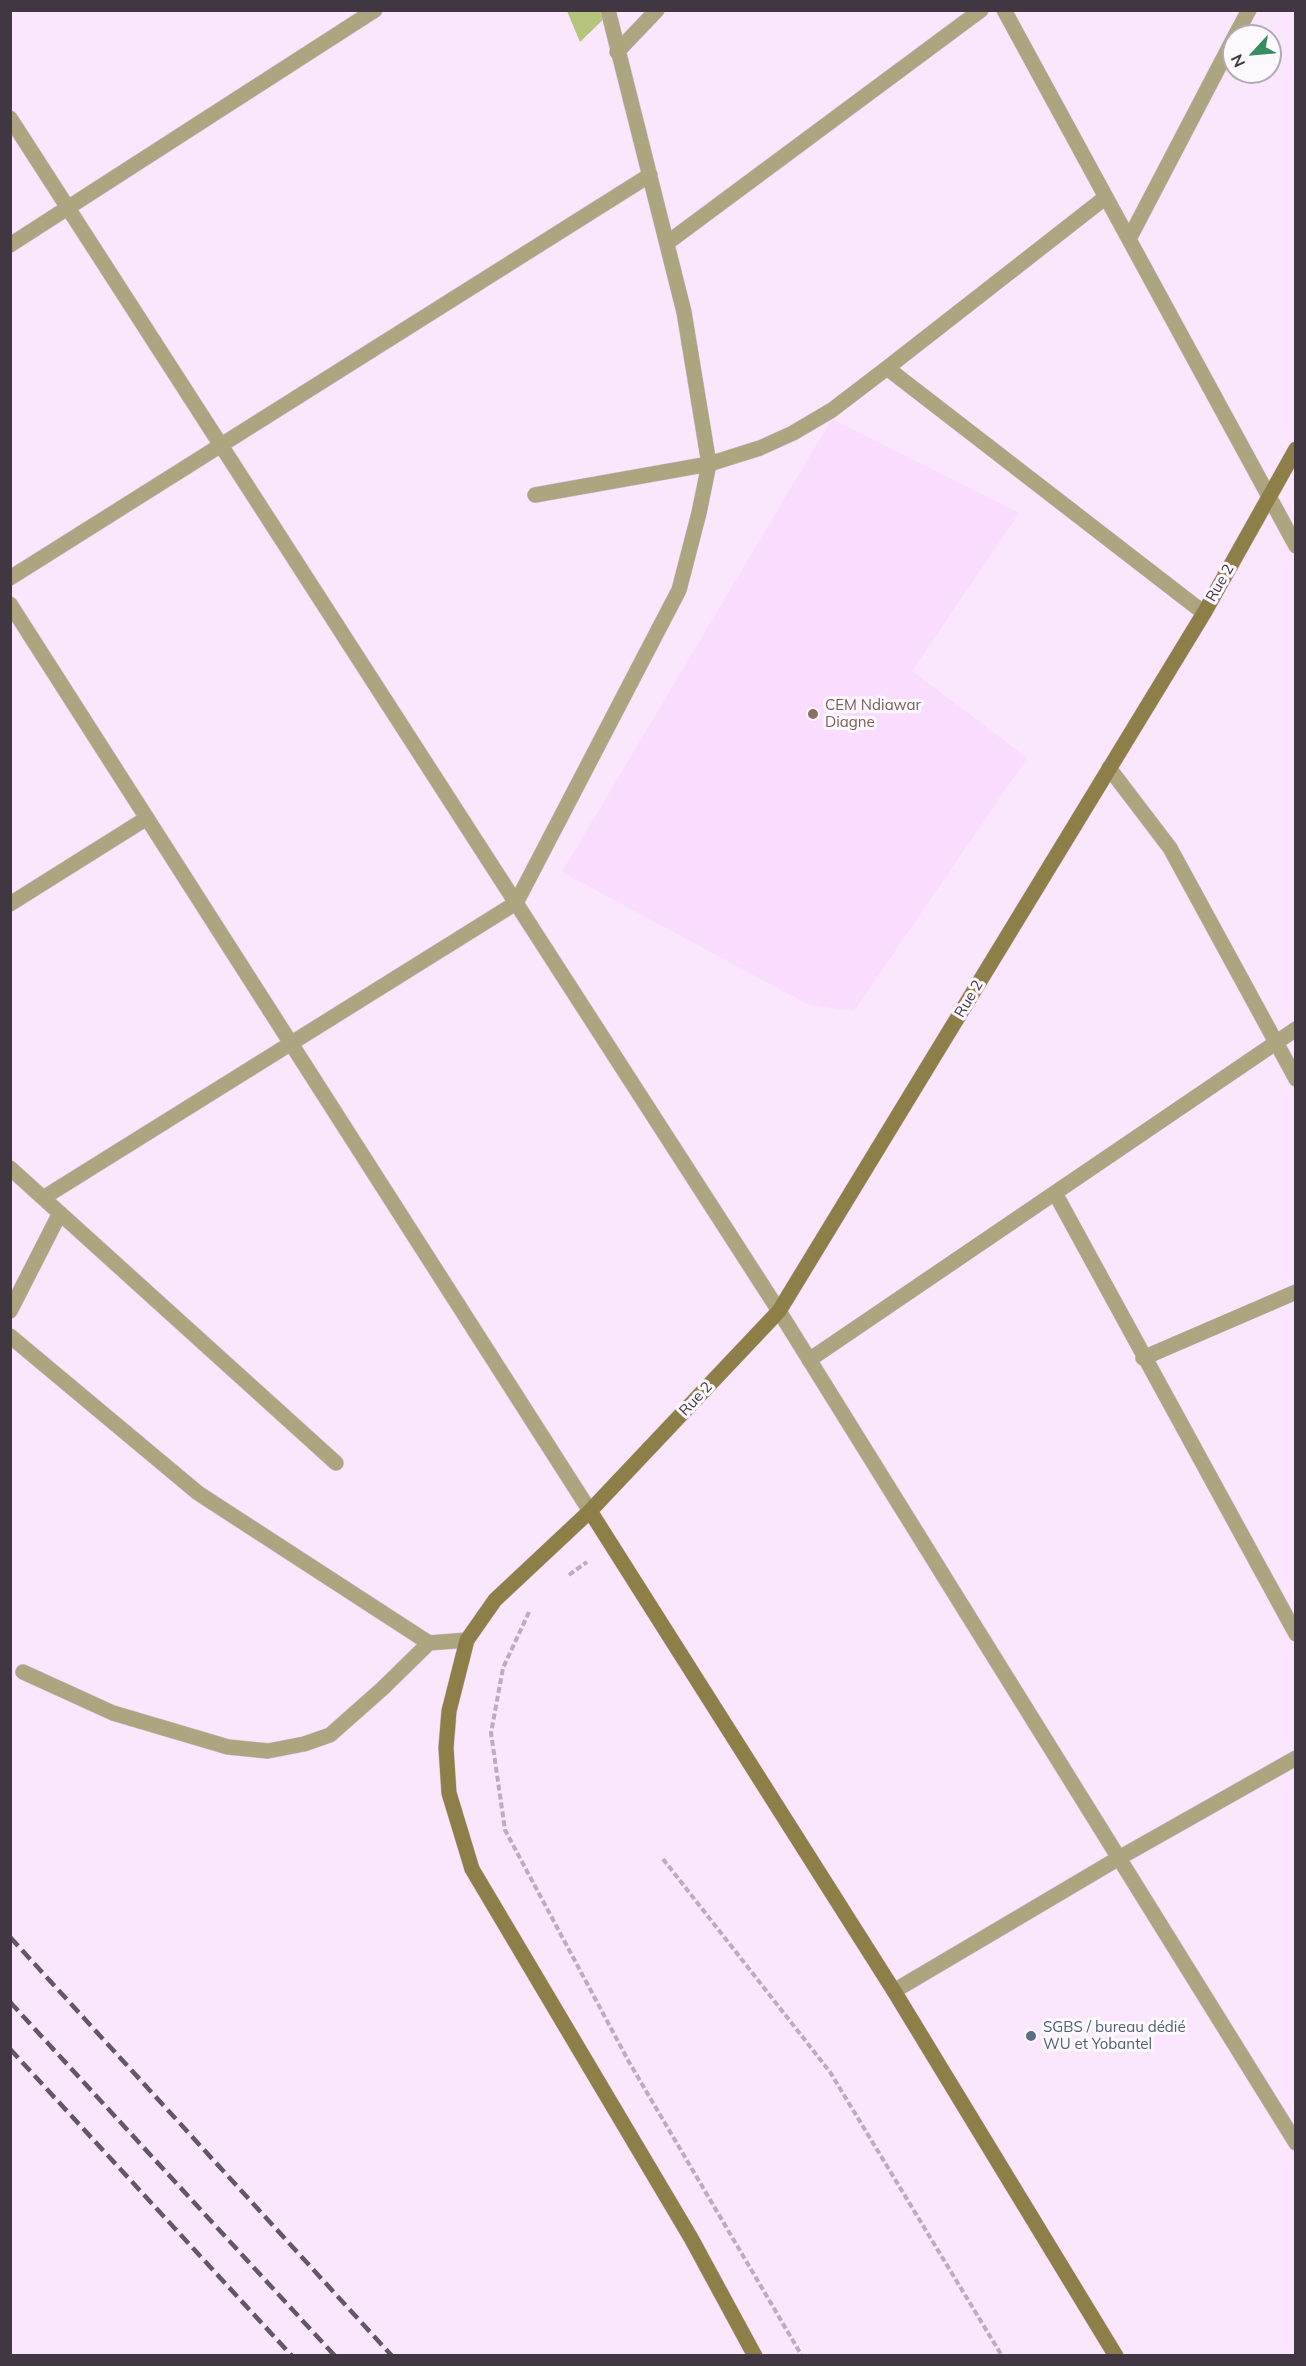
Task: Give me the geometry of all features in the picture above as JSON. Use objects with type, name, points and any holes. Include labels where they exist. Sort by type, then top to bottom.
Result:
[{"type":"street","points":[[10,245],[375,10]]},
{"type":"street","points":[[43,1198],[516,903],[679,590],[709,464],[686,324],[608,10]]},
{"type":"street","points":[[617,52],[657,10]]},
{"type":"street","points":[[667,243],[981,10]]},
{"type":"street","points":[[1004,10],[1296,546]]},
{"type":"street","points":[[1242,24],[1249,10]]},
{"type":"street","points":[[1129,239],[1222,62]]},
{"type":"street","points":[[10,118],[779,1311],[1296,2143]]},
{"type":"street","points":[[10,578],[650,175]]},
{"type":"street","points":[[535,495],[709,464],[760,448],[793,434],[832,410],[1106,197]]},
{"type":"street","points":[[887,368],[1204,613]]},
{"type":"street","name":"Rue 2","points":[[467,1640],[495,1600],[590,1511],[779,1311],[1204,613],[1296,449]]},
{"type":"street","points":[[10,604],[613,1545],[894,1991],[1116,2355]]},
{"type":"street","points":[[1109,768],[1170,848],[1296,1079]]},
{"type":"street","points":[[10,904],[147,818]]},
{"type":"street","points":[[809,1360],[1296,1029]]},
{"type":"street","points":[[10,1168],[336,1463]]},
{"type":"street","points":[[1055,1193],[1143,1358],[1296,1634]]},
{"type":"street","points":[[10,1311],[60,1213]]},
{"type":"street","points":[[1143,1358],[1296,1292]]},
{"type":"street","points":[[10,1336],[198,1493],[429,1643],[467,1640],[449,1711],[446,1748],[449,1793],[472,1869],[691,2238],[755,2355]]},
{"type":"street","points":[[23,1672],[113,1713],[228,1747],[268,1751],[304,1744],[330,1735],[429,1643]]},
{"type":"street","points":[[894,1991],[1119,1858],[1296,1758]]},
{"type":"path","points":[[565,1578],[613,1545]]},
{"type":"path","points":[[531,1607],[502,1668],[491,1733],[505,1830],[629,2062],[802,2355]]},
{"type":"path","points":[[663,1859],[830,2072],[1002,2355]]},
{"type":"shaded area","name":"CEM Ndiawar Diagne","points":[[832,419],[1019,513],[912,671],[1027,758],[854,1011],[809,1005],[562,872]]},
{"type":"green space","points":[[567,11],[612,11],[580,42]]},
{"type":"railway","points":[[10,1937],[392,2356]]},
{"type":"railway","points":[[10,2002],[335,2356]]},
{"type":"railway","points":[[10,2049],[292,2356]]},
{"type":"place","name":"CEM Ndiawar Diagne","points":[[813,714]]},
{"type":"place","name":"SGBS / bureau dédié WU et Yobantel","points":[[1031,2036]]}]
